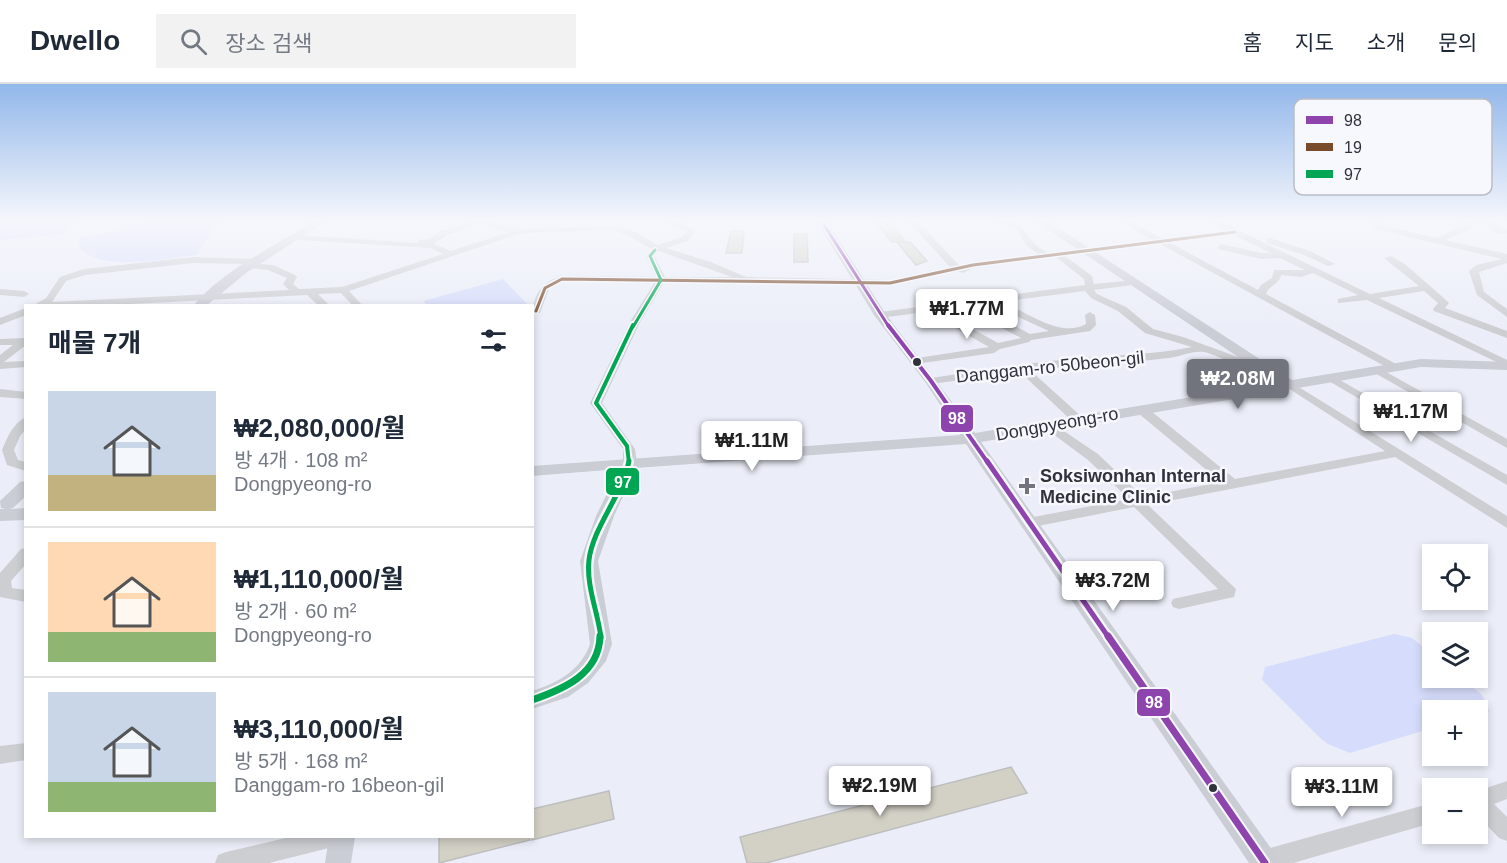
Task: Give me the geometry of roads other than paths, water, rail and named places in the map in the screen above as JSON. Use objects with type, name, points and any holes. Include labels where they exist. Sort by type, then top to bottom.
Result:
[{"type":"main road","points":[[201,304],[208,296],[267,256]]},
{"type":"main road","points":[[843,256],[880,315],[931,381],[1264,862]]},
{"type":"main road","points":[[1092,256],[1289,384]]},
{"type":"main road","name":"Dongpyeong-ro","points":[[534,471],[969,439],[1421,363],[1507,365]]},
{"type":"main road","points":[[534,699],[560,691],[580,677],[595,661],[601,644],[589,561],[605,516],[630,464]]},
{"type":"main road","points":[[2,508],[24,488]]},
{"type":"main road","points":[[2,508],[24,503]]},
{"type":"main road","points":[[2,508],[24,514]]},
{"type":"main road","points":[[338,863],[342,838]]},
{"type":"street","points":[[71,304],[343,290],[444,256]]},
{"type":"street","points":[[630,464],[628,449],[596,403],[635,322],[661,280],[650,256]]},
{"type":"street","points":[[684,256],[750,282]]},
{"type":"street","points":[[945,256],[956,268],[980,272]]},
{"type":"street","points":[[536,311],[543,290],[549,283],[556,280],[890,283],[956,268],[1037,256]]},
{"type":"street","points":[[1061,256],[1090,280],[1090,286],[1087,288]]},
{"type":"street","points":[[1188,256],[1394,367]]},
{"type":"street","points":[[1285,256],[1507,365]]},
{"type":"street","points":[[1313,256],[1330,264]]},
{"type":"street","points":[[1388,258],[1402,266],[1424,288],[1444,303],[1438,309],[1507,336]]},
{"type":"street","points":[[1507,259],[1474,271],[1478,289],[1495,307],[1507,314]]},
{"type":"street","points":[[41,304],[50,300],[63,279],[84,272],[193,260],[270,267],[292,277],[288,284],[296,292]]},
{"type":"street","points":[[1261,296],[1264,287],[1276,279],[1277,272],[1301,274],[1314,270]]},
{"type":"street","points":[[880,315],[1132,282]]},
{"type":"street","points":[[1087,288],[1094,296],[1122,309],[1149,331],[1247,364],[1259,365]]},
{"type":"street","points":[[1341,301],[1424,288]]},
{"type":"street","points":[[343,290],[356,304]]},
{"type":"street","points":[[309,291],[321,304]]},
{"type":"street","points":[[0,292],[24,294]]},
{"type":"street","points":[[965,304],[1028,338]]},
{"type":"street","points":[[1009,309],[1062,333]]},
{"type":"street","points":[[0,322],[24,312]]},
{"type":"street","points":[[954,323],[996,346],[1086,328],[1091,325],[1090,315]]},
{"type":"street","points":[[0,342],[24,341]]},
{"type":"street","points":[[0,360],[24,342]]},
{"type":"street","points":[[915,361],[994,351],[996,346]]},
{"type":"street","name":"Danggam-ro 50beon-gil","points":[[931,381],[1022,368],[1168,355],[1205,348]]},
{"type":"street","points":[[0,366],[24,364]]},
{"type":"street","points":[[1022,368],[1078,420]]},
{"type":"street","points":[[1377,370],[1507,444]]},
{"type":"street","points":[[1331,378],[1507,481]]},
{"type":"street","points":[[1289,384],[1507,523]]},
{"type":"street","points":[[0,393],[24,396]]},
{"type":"street","points":[[1142,410],[1232,484]]},
{"type":"street","points":[[24,424],[14,435],[8,450],[12,462],[24,466]]},
{"type":"street","points":[[1049,425],[1092,457],[1228,589],[1228,593],[1179,603]]},
{"type":"street","points":[[1028,523],[1396,453]]},
{"type":"street","points":[[24,555],[1,579],[4,592],[24,596]]},
{"type":"street","points":[[0,755],[24,750]]},
{"type":"street","points":[[1488,798],[1507,790]]},
{"type":"street","points":[[1488,812],[1507,831]]},
{"type":"street","points":[[1264,862],[1422,816]]},
{"type":"street","points":[[226,863],[329,838]]},
{"type":"place","name":"Soksiwonhan Internal Medicine Clinic","points":[[1027,486]]}]
